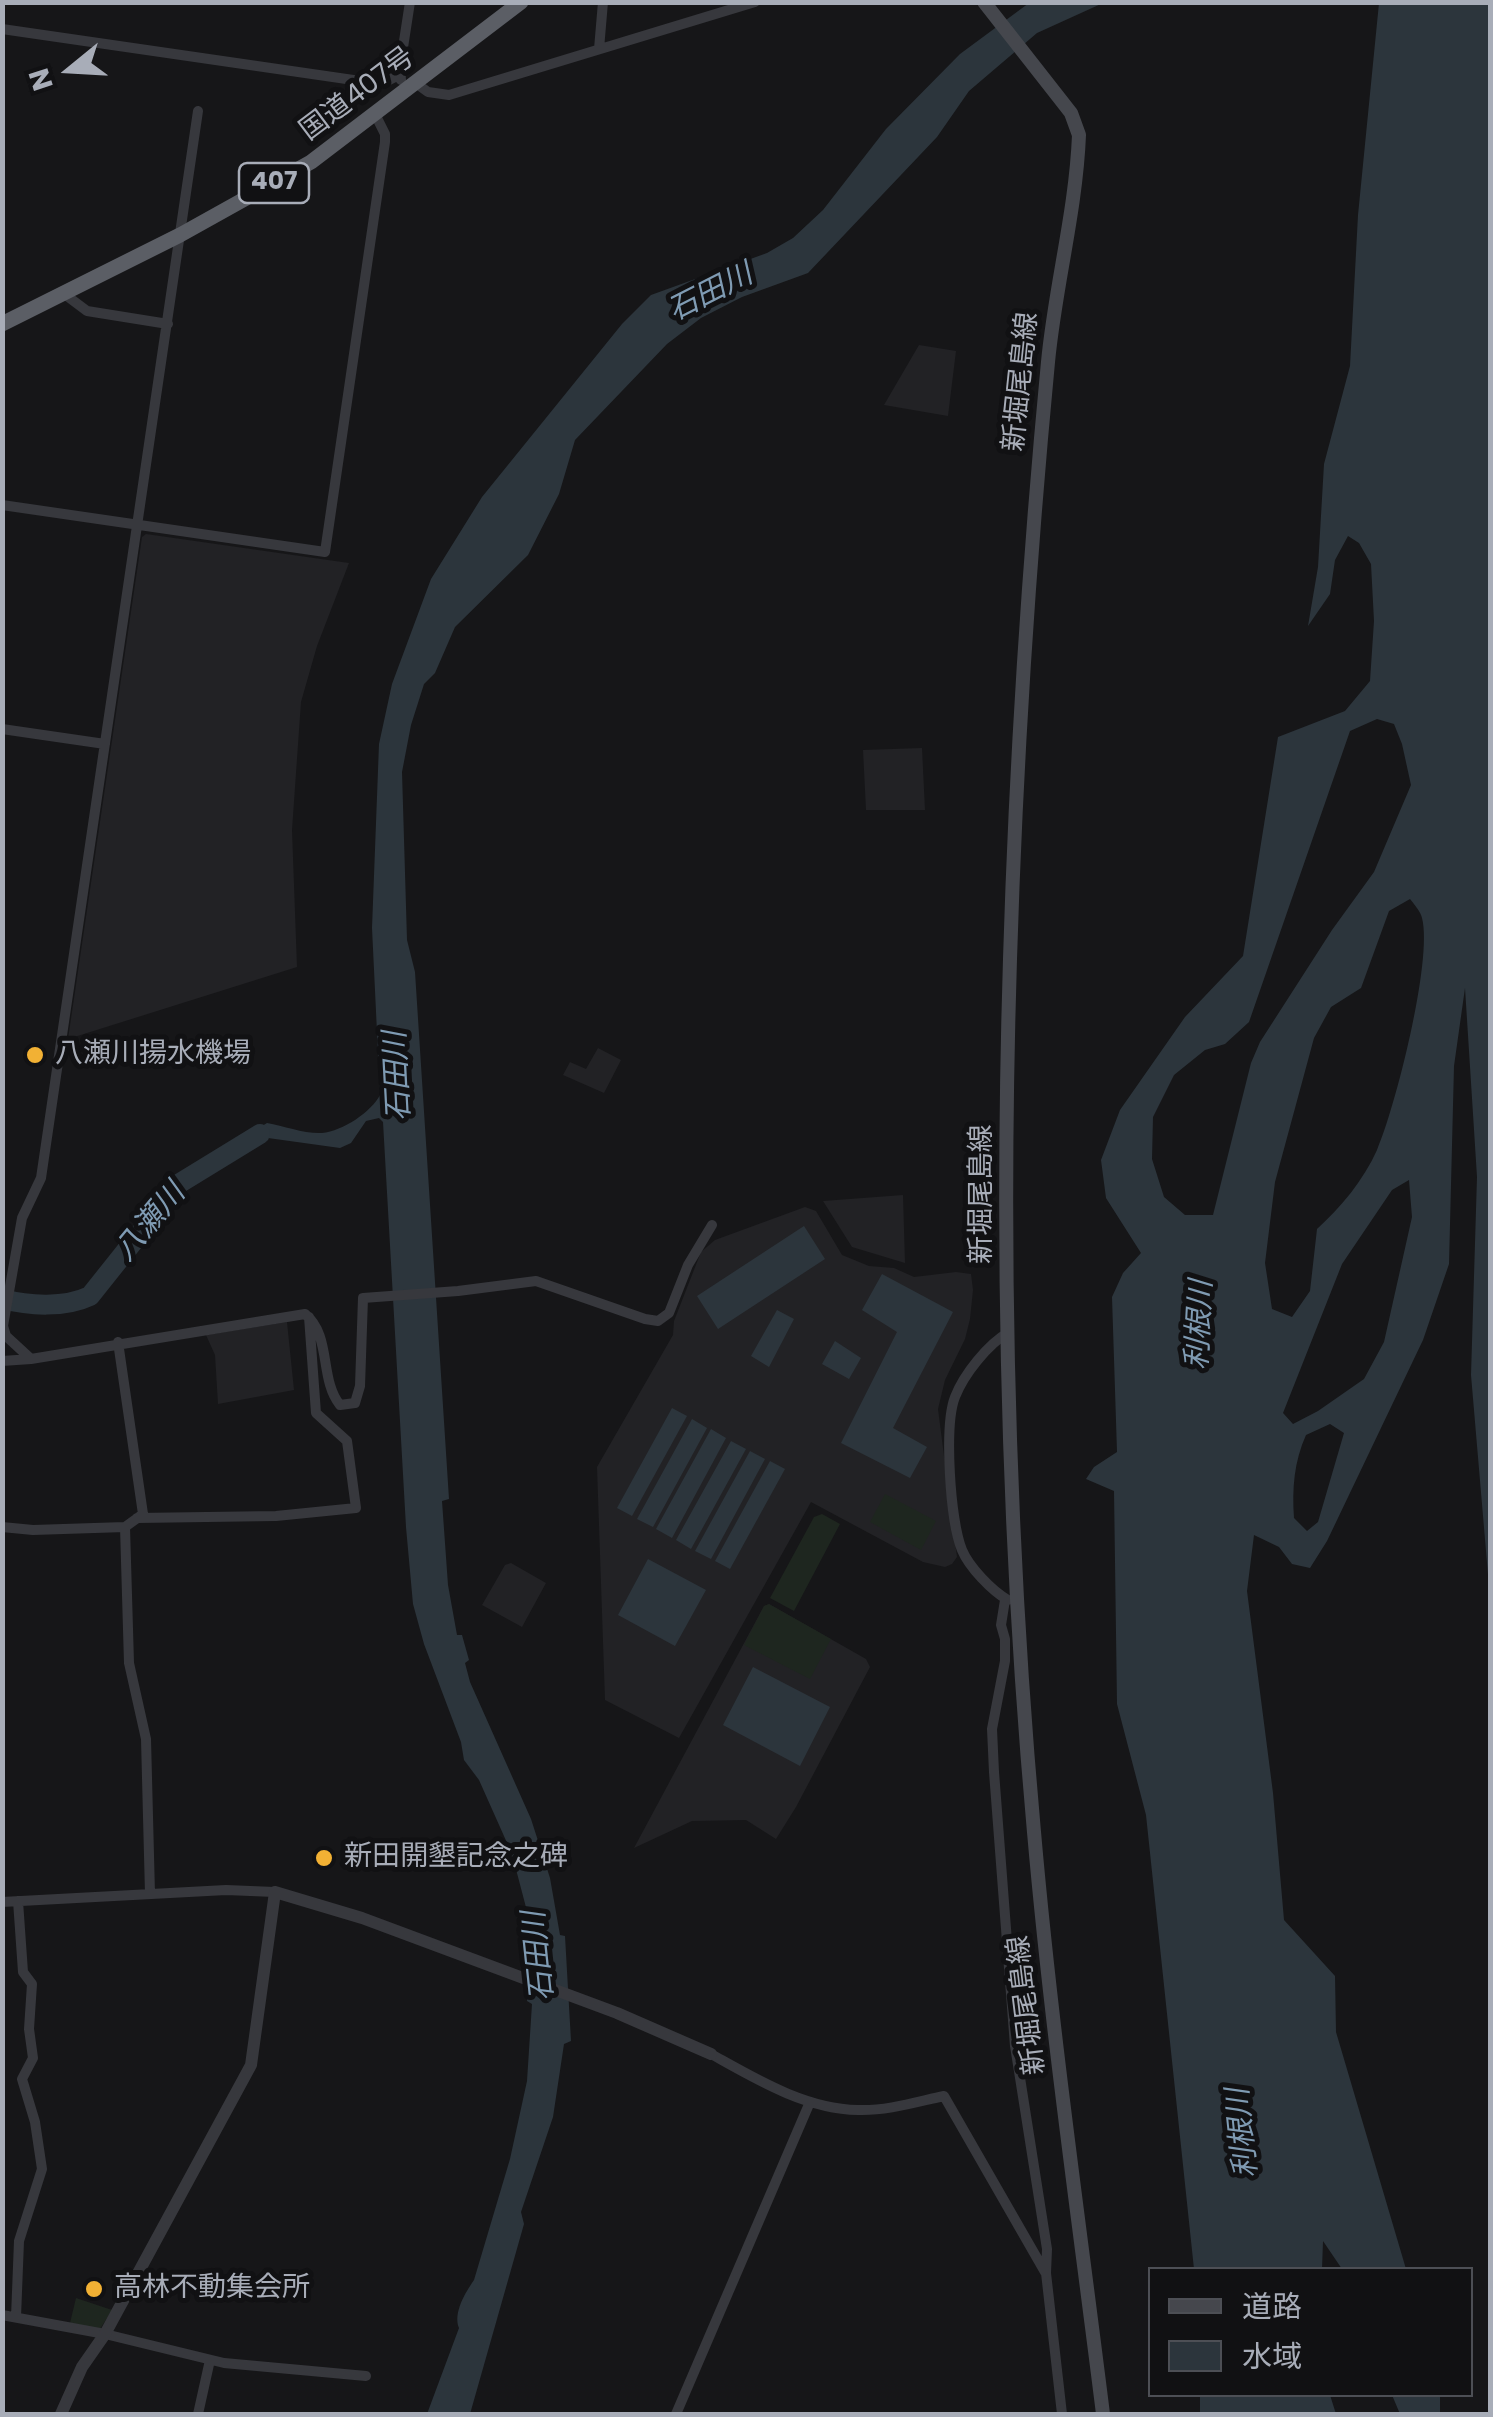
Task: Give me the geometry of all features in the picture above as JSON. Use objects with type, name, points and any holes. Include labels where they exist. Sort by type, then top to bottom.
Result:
[{"type":"highway","name":"国道407号","points":[[2,324],[180,235],[311,162],[521,2]]},
{"type":"main road","name":"新堀尾島線","points":[[984,2],[1075,120],[1079,135],[1050,340],[1016,799],[1008,1081],[1009,1332],[1012,1600],[1041,1904],[1103,2414]]},
{"type":"street","points":[[399,76],[410,2]]},
{"type":"street","points":[[599,49],[603,2]]},
{"type":"street","points":[[399,76],[412,87],[449,95],[755,2]]},
{"type":"street","points":[[2,30],[374,83],[399,76]]},
{"type":"street","points":[[31,1359],[6,1336],[5,1317],[22,1218],[41,1178],[198,111]]},
{"type":"street","points":[[2,505],[325,552],[384,142],[383,128],[376,116]]},
{"type":"street","points":[[63,294],[87,311],[168,324]]},
{"type":"street","points":[[2,729],[106,744]]},
{"type":"street","points":[[2,1361],[297,1313],[309,1316],[320,1336],[332,1393],[340,1405],[349,1406],[356,1403],[360,1386],[361,1301],[377,1296],[536,1281],[645,1320],[664,1319],[698,1244],[712,1225]]},
{"type":"street","points":[[136,1518],[276,1516],[356,1508],[347,1441],[319,1419],[313,1404],[309,1316]]},
{"type":"street","points":[[1009,1332],[992,1344],[955,1397],[950,1455],[955,1530],[963,1555],[1012,1600],[1001,1625],[1005,1661],[992,1729],[994,1772],[1015,2046],[1041,2207],[1062,2414]]},
{"type":"street","points":[[2,1528],[125,1527],[143,1514],[118,1342]]},
{"type":"street","points":[[125,1527],[129,1663],[146,1739],[150,1894]]},
{"type":"street","points":[[2,1902],[275,1892],[327,1905],[600,2007],[810,2102],[856,2110],[944,2096],[1046,2273]]},
{"type":"street","points":[[61,2414],[82,2366],[104,2334],[251,2065],[275,1892]]},
{"type":"street","points":[[16,2317],[19,2241],[42,2169],[35,2122],[22,2079],[33,2058],[28,2029],[32,1984],[22,1972],[18,1901]]},
{"type":"street","points":[[676,2414],[810,2102]]},
{"type":"street","points":[[2,2315],[210,2360],[366,2376]]},
{"type":"street","points":[[198,2414],[210,2360]]},
{"type":"shaded area","points":[[919,345],[956,351],[948,416],[884,405]]},
{"type":"shaded area","points":[[146,534],[349,563],[317,646],[301,702],[292,830],[297,967],[68,1039],[142,537]]},
{"type":"shaded area","points":[[922,748],[925,810],[866,810],[863,750]]},
{"type":"shaded area","points":[[598,1048],[621,1060],[604,1093],[563,1075],[570,1062],[586,1069]]},
{"type":"shaded area","points":[[903,1195],[905,1263],[852,1247],[823,1201]]},
{"type":"shaded area","points":[[805,1207],[816,1211],[842,1255],[869,1266],[894,1268],[914,1277],[971,1274],[970,1319],[945,1380],[938,1409],[957,1557],[945,1567],[923,1562],[811,1502],[679,1738],[605,1700],[597,1467],[673,1335],[674,1321],[701,1252],[715,1240]]},
{"type":"shaded area","points":[[287,1322],[294,1390],[218,1404],[215,1355],[206,1335]]},
{"type":"shaded area","points":[[885,1494],[936,1521],[921,1550],[870,1522]]},
{"type":"shaded area","points":[[822,1514],[840,1524],[794,1611],[770,1598],[814,1517]]},
{"type":"shaded area","points":[[511,1563],[546,1583],[522,1627],[482,1605],[505,1565]]},
{"type":"shaded area","points":[[769,1604],[866,1659],[870,1667],[796,1807],[776,1839],[746,1820],[692,1821],[634,1848],[764,1606]]},
{"type":"shaded area","points":[[769,1604],[831,1639],[810,1679],[744,1645],[764,1606]]},
{"type":"shaded area","points":[[76,2298],[112,2310],[100,2329],[70,2323]]},
{"type":"water","name":"石田川","points":[[1029,3],[1103,3],[1037,33],[969,91],[937,137],[808,273],[742,297],[701,318],[667,344],[575,440],[559,494],[528,555],[455,627],[435,673],[424,684],[411,725],[402,772],[407,940],[415,972],[449,1499],[442,1501],[448,1585],[457,1635],[462,1635],[469,1660],[465,1663],[470,1682],[531,1819],[550,1878],[560,1935],[565,1936],[571,2041],[564,2044],[553,2117],[521,2212],[524,2224],[470,2414],[427,2414],[459,2328],[461,2303],[474,2280],[510,2159],[527,2081],[532,2004],[527,2001],[528,1915],[512,1854],[479,1780],[464,1760],[413,1604],[383,1122],[379,1118],[366,1121],[351,1143],[340,1148],[268,1138],[251,1146],[225,1149],[267,1123],[315,1133],[339,1129],[363,1114],[380,1095],[372,928],[379,744],[392,684],[431,579],[482,497],[622,324],[651,295],[767,253],[793,238],[823,210],[886,129],[960,54]]},
{"type":"water","name":"利根川","points":[[1379,3],[1490,3],[1490,1598],[1471,1375],[1477,1177],[1465,988],[1454,1066],[1449,1264],[1423,1340],[1327,1541],[1310,1568],[1292,1564],[1279,1547],[1254,1535],[1247,1591],[1273,1793],[1284,1920],[1335,1976],[1336,2032],[1405,2267],[1341,2267],[1323,2241],[1322,2267],[1194,2267],[1146,1815],[1117,1704],[1114,1491],[1086,1479],[1094,1467],[1117,1452],[1112,1297],[1123,1273],[1141,1253],[1106,1198],[1101,1160],[1120,1110],[1185,1017],[1243,956],[1278,737],[1345,711],[1370,681],[1374,621],[1371,564],[1359,543],[1348,536],[1335,560],[1330,594],[1308,626],[1318,567],[1324,464],[1350,366],[1358,215]],"holes":[[[1377,719],[1394,724],[1411,785],[1374,872],[1260,1042],[1251,1063],[1213,1215],[1185,1215],[1164,1197],[1152,1159],[1153,1117],[1174,1075],[1205,1050],[1225,1044],[1249,1022],[1350,731]],[[1410,899],[1421,916],[1424,938],[1417,999],[1402,1070],[1377,1150],[1351,1193],[1317,1229],[1310,1291],[1292,1317],[1272,1309],[1265,1263],[1275,1182],[1314,1038],[1331,1007],[1361,988],[1389,911]],[[1409,1180],[1412,1217],[1384,1342],[1364,1379],[1293,1424],[1283,1413],[1342,1264],[1392,1190]],[[1330,1424],[1344,1433],[1318,1522],[1307,1531],[1294,1518],[1296,1465],[1306,1435]]]},
{"type":"water","points":[[804,1226],[825,1259],[718,1329],[697,1296]]},
{"type":"water","points":[[882,1274],[953,1312],[893,1428],[927,1447],[910,1478],[841,1443],[897,1332],[862,1310]]},
{"type":"water","points":[[777,1310],[794,1319],[769,1367],[751,1356]]},
{"type":"water","points":[[835,1341],[861,1358],[849,1379],[822,1364]]},
{"type":"water","points":[[672,1408],[687,1416],[632,1516],[617,1508]]},
{"type":"water","points":[[692,1419],[707,1428],[653,1527],[637,1519]]},
{"type":"water","points":[[711,1429],[726,1438],[672,1538],[656,1529]]},
{"type":"water","points":[[731,1441],[746,1449],[691,1549],[676,1540]]},
{"type":"water","points":[[750,1451],[765,1459],[711,1559],[695,1551]]},
{"type":"water","points":[[770,1461],[785,1469],[730,1569],[715,1561]]},
{"type":"water","points":[[648,1559],[706,1590],[675,1646],[618,1615]]},
{"type":"water","points":[[753,1667],[830,1707],[800,1766],[723,1725]]},
{"type":"water","points":[[1200,2397],[1331,2397],[1336,2414],[1200,2414]]},
{"type":"water","points":[[1393,2397],[1440,2397],[1440,2414],[1400,2414]]},
{"type":"waterway","name":"八瀬川","points":[[2,1299],[47,1305],[90,1296],[180,1183],[260,1134]]},
{"type":"place","name":"八瀬川揚水機場","points":[[35,1055]]},
{"type":"place","name":"新田開墾記念之碑","points":[[324,1858]]},
{"type":"place","name":"高林不動集会所","points":[[94,2289]]}]
